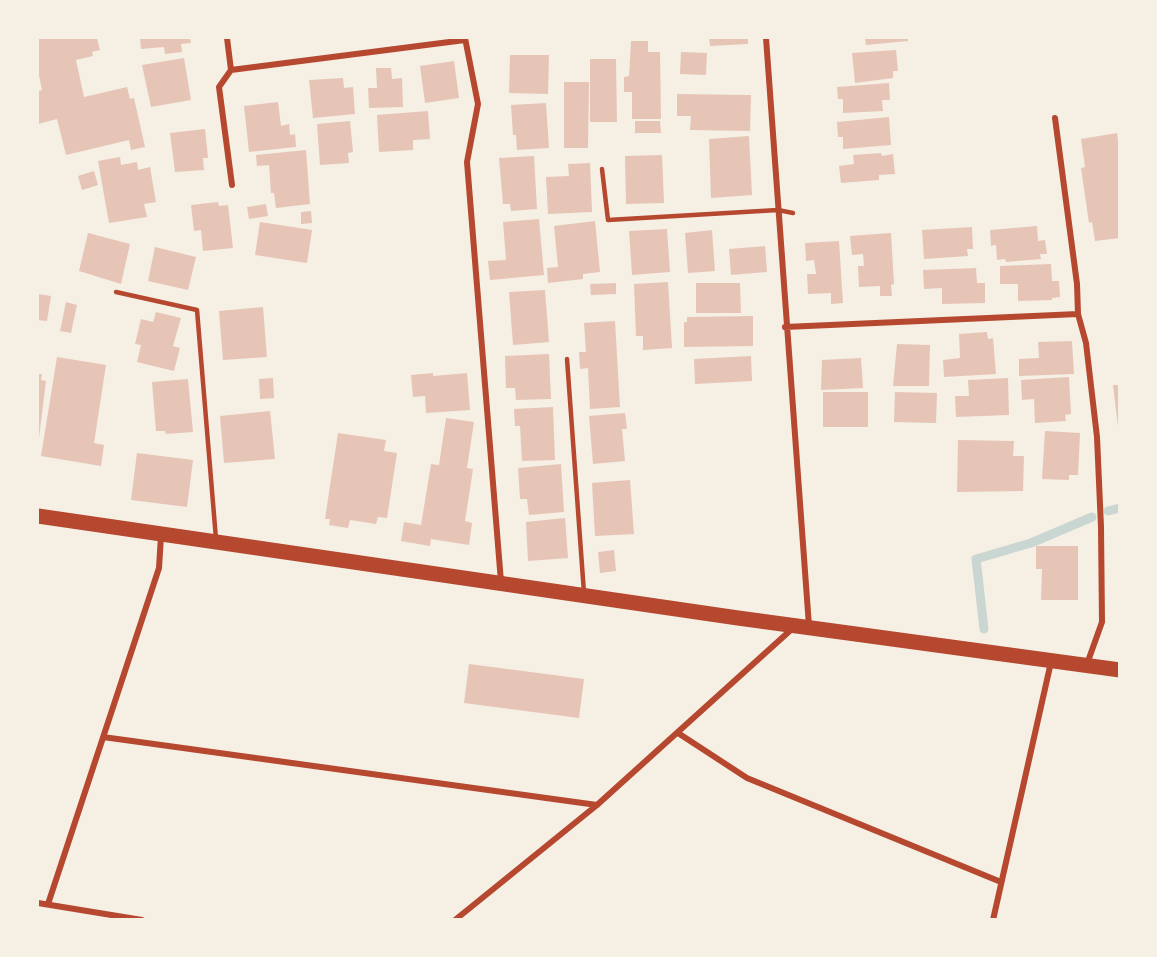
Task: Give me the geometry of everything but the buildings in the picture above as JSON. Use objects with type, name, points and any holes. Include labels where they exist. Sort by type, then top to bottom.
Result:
[{"type":"main road","points":[[38,516],[802,627],[1119,670]]},
{"type":"street","points":[[227,38],[231,70],[219,87],[232,185]]},
{"type":"street","points":[[454,920],[597,805],[802,627],[778,210],[765,38]]},
{"type":"street","points":[[231,70],[465,39],[478,104],[467,162],[501,584]]},
{"type":"street","points":[[1055,118],[1077,284],[1078,314],[1086,343],[1097,437],[1102,622],[1086,665]]},
{"type":"street","points":[[785,327],[1078,314]]},
{"type":"street","points":[[48,904],[159,568],[161,535]]},
{"type":"street","points":[[993,920],[1051,662]]},
{"type":"street","points":[[678,733],[747,778],[1001,882]]},
{"type":"street","points":[[104,736],[597,805]]},
{"type":"street","points":[[38,903],[142,920]]},
{"type":"lane","points":[[602,169],[608,220],[778,210],[793,213]]},
{"type":"lane","points":[[116,292],[197,310],[217,543]]},
{"type":"lane","points":[[567,359],[584,595]]},
{"type":"waterway","points":[[1108,511],[1120,508]]},
{"type":"waterway","points":[[984,629],[976,559],[1031,543],[1092,517]]}]
